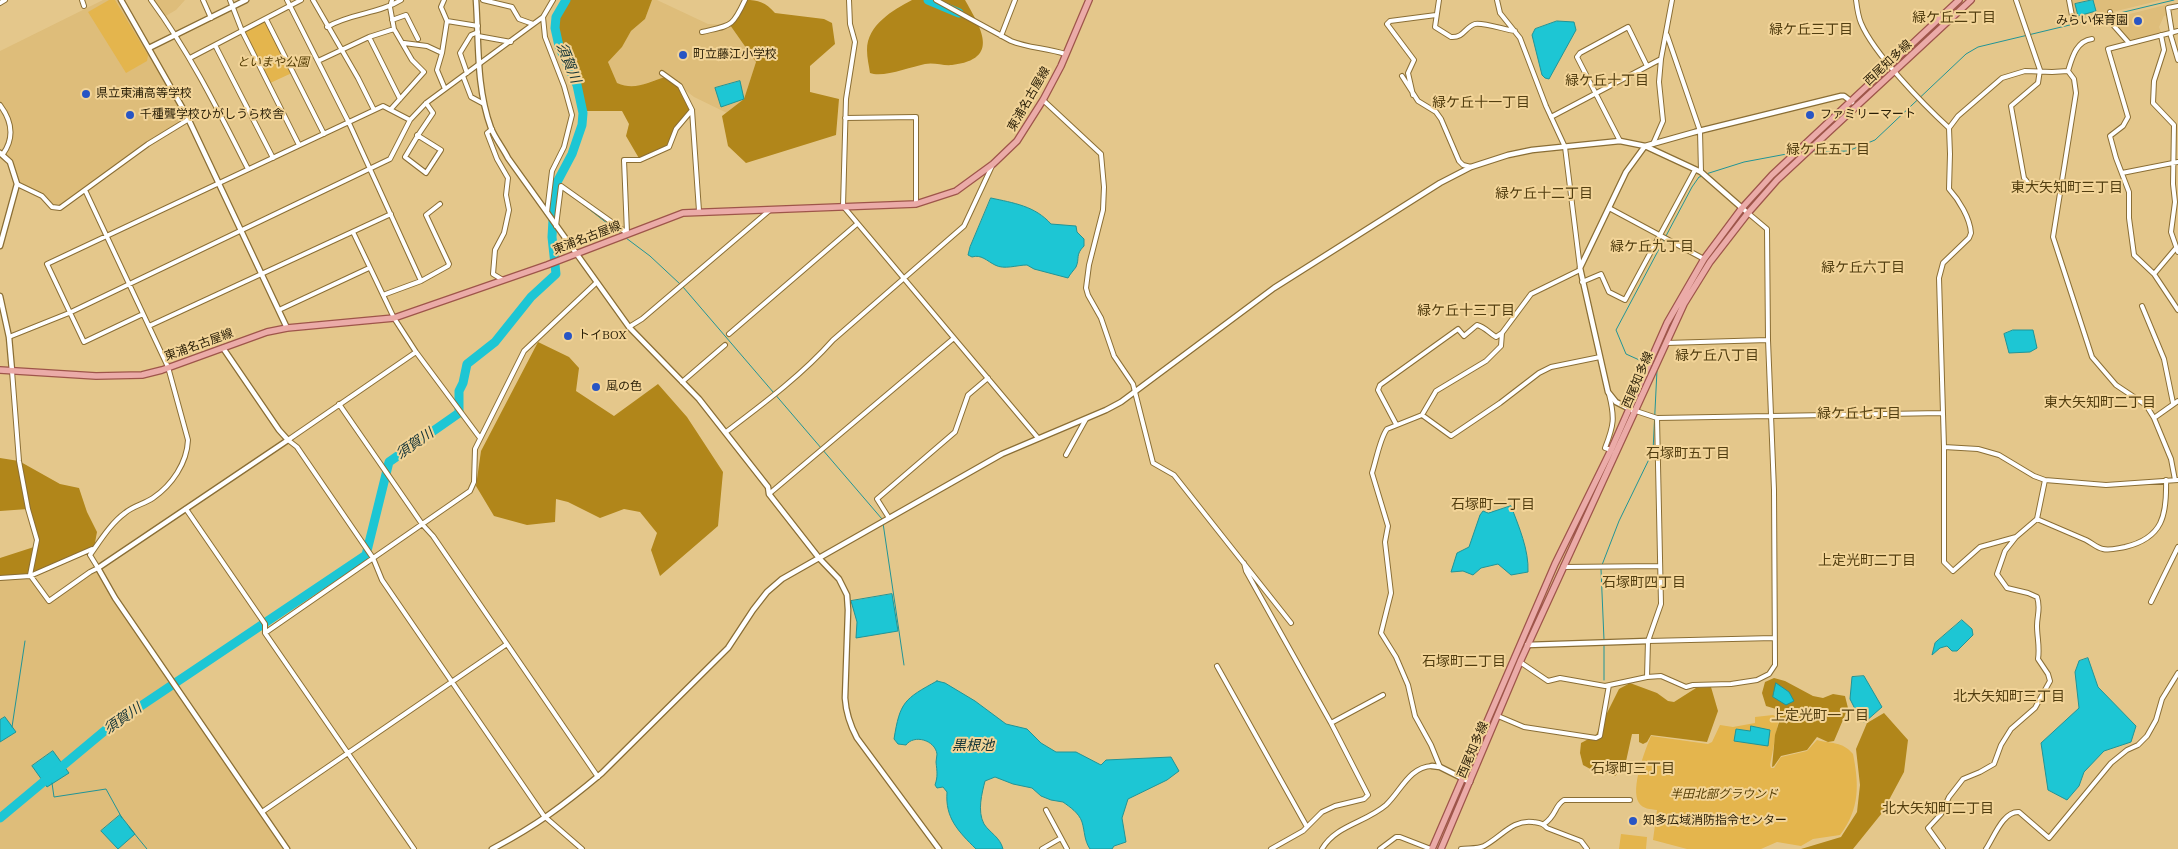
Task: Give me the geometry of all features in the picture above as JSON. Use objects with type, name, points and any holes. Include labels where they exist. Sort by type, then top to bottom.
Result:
[{"type":"main road","name":"東浦名古屋線","points":[[0,370],[120,376],[142,375],[168,368],[247,338],[287,328],[394,318],[503,280],[683,213],[772,208],[916,204],[956,191],[993,164],[1016,141],[1043,100],[1089,0]]},
{"type":"main road","name":"西尾知多線","points":[[1442,849],[1520,662],[1636,411],[1667,323],[1704,258],[1742,208],[1793,156],[1809,150],[1959,0]]},
{"type":"main road","name":"西尾知多線","points":[[1431,849],[1555,564],[1630,408],[1684,304],[1710,262],[1748,213],[1801,153],[1852,102],[1971,0]]},
{"type":"street","points":[[0,3],[5,0]]},
{"type":"street","points":[[82,0],[84,6]]},
{"type":"street","points":[[121,0],[188,119],[287,328]]},
{"type":"street","points":[[151,0],[177,35],[248,169]]},
{"type":"street","points":[[203,0],[211,18]]},
{"type":"street","points":[[230,0],[242,31],[299,145]]},
{"type":"street","points":[[149,48],[246,0]]},
{"type":"street","points":[[287,0],[349,123],[421,280]]},
{"type":"street","points":[[190,58],[301,0]]},
{"type":"street","points":[[313,0],[374,110]]},
{"type":"street","points":[[391,109],[424,72],[412,60],[404,43],[394,29],[390,7],[392,0]]},
{"type":"street","points":[[327,27],[349,16],[390,7],[401,0]]},
{"type":"street","points":[[444,0],[441,6],[446,21],[442,53],[437,70],[445,89]]},
{"type":"street","points":[[476,0],[479,64],[484,104],[492,129],[508,158],[629,327],[682,382],[726,432],[768,487],[769,494],[819,558],[839,578],[847,595],[849,629],[845,698],[850,723],[857,738],[939,849]]},
{"type":"street","points":[[482,0],[512,7],[520,19],[533,24]]},
{"type":"street","points":[[10,337],[69,313],[371,170],[390,159],[410,120],[426,103],[512,42],[543,17],[553,0]]},
{"type":"street","points":[[702,32],[730,25],[736,20],[744,0]]},
{"type":"street","points":[[850,0],[850,24],[856,42],[849,81],[846,118],[843,206],[1038,438]]},
{"type":"street","points":[[936,0],[1022,46],[1045,48],[1065,54]]},
{"type":"street","points":[[1001,36],[1015,0]]},
{"type":"street","points":[[1439,0],[1435,27],[1451,37],[1463,35],[1470,27],[1477,24],[1516,31]]},
{"type":"street","points":[[1497,0],[1500,13],[1516,31],[1550,117],[1565,147],[1582,282],[1613,411],[1613,427],[1605,448],[1611,450]]},
{"type":"street","points":[[1653,144],[1662,121],[1659,82],[1661,59],[1672,0]]},
{"type":"street","points":[[1856,0],[1862,25],[1893,68],[1949,128]]},
{"type":"street","points":[[2016,0],[2040,70],[2038,83],[2011,106],[2025,181],[2030,184],[2060,185]]},
{"type":"street","points":[[2069,0],[2074,21]]},
{"type":"street","points":[[2178,6],[2168,8],[2171,33],[2178,60]]},
{"type":"street","points":[[2110,12],[2114,26],[2129,43]]},
{"type":"street","points":[[392,20],[406,15],[418,39]]},
{"type":"street","points":[[1413,95],[1408,76],[1414,60],[1413,57],[1387,24],[1390,21],[1436,16]]},
{"type":"street","points":[[543,17],[545,38],[564,86],[572,115],[570,130],[564,147],[552,171],[547,212]]},
{"type":"street","points":[[266,19],[324,134]]},
{"type":"street","points":[[446,21],[478,26]]},
{"type":"street","points":[[1620,141],[1578,57],[1580,53],[1628,27],[1647,66]]},
{"type":"street","points":[[318,61],[369,37],[394,29]]},
{"type":"street","points":[[2178,31],[2108,49],[2128,117],[2123,126],[2110,134],[2129,194],[2129,218],[2134,255],[2154,274],[2178,310]]},
{"type":"street","points":[[484,104],[471,97],[460,53],[471,35],[478,34],[512,42]]},
{"type":"street","points":[[1667,34],[1700,131],[1701,172]]},
{"type":"street","points":[[2154,274],[2177,250],[2172,239],[2176,202],[2174,184],[2176,163],[2174,124],[2153,103],[2154,81],[2164,50],[2161,34]]},
{"type":"street","points":[[369,37],[400,99]]},
{"type":"street","points":[[2068,71],[2076,50],[2082,43],[2092,39]]},
{"type":"street","points":[[404,43],[427,46],[442,53]]},
{"type":"street","points":[[215,44],[273,158]]},
{"type":"street","points":[[1550,117],[1661,59]]},
{"type":"street","points":[[2016,537],[1980,547],[1953,571],[1944,562],[1944,447],[1940,269],[1969,238],[1971,233],[1966,217],[1949,189],[1949,128],[1958,116],[2002,78],[2025,71],[2068,71]]},
{"type":"street","points":[[1944,447],[1978,449],[2000,455],[2034,476],[2045,480],[2106,485],[2176,480],[2174,466],[2154,418],[2146,405],[2116,386],[2092,357],[2053,237],[2076,93],[2074,79],[2068,71]]},
{"type":"street","points":[[662,73],[680,86],[692,110],[699,211]]},
{"type":"street","points":[[1402,76],[1418,101],[1436,112],[1459,160],[1463,165],[1470,168]]},
{"type":"street","points":[[1396,424],[1378,390],[1380,385],[1458,329],[1464,336],[1477,325],[1484,327],[1488,333],[1496,337],[1502,333],[1531,294],[1580,269],[1626,172],[1645,146],[1841,96],[1852,102]]},
{"type":"street","points":[[1043,100],[1101,154],[1104,187],[1103,210],[1089,265],[1086,288],[1101,318],[1114,356],[1132,384],[1153,463],[1174,474],[1291,623]]},
{"type":"street","points":[[418,135],[441,150],[426,173],[405,156],[418,135],[434,113],[426,103]]},
{"type":"street","points":[[0,105],[9,117],[11,131],[9,146],[2,153],[10,162],[17,184],[0,246]]},
{"type":"street","points":[[143,314],[84,342],[47,264],[383,106],[410,120]]},
{"type":"street","points":[[624,235],[624,160],[640,160],[669,146],[676,129],[692,110]]},
{"type":"street","points":[[846,118],[916,117],[916,204]]},
{"type":"street","points":[[17,184],[42,196],[52,207],[60,208],[148,144],[188,119]]},
{"type":"street","points":[[492,129],[487,133],[488,138],[497,160],[508,178],[506,195],[509,210],[504,232],[496,250],[493,274],[503,280]]},
{"type":"street","points":[[492,849],[546,818],[582,792],[728,648],[767,592],[796,570],[1002,454],[1106,410],[1135,393],[1274,288],[1431,188],[1470,168],[1508,155],[1565,147],[1620,141],[1645,146],[1701,172],[1767,229],[1768,340],[1772,416],[1775,665],[1770,674],[1757,680],[1686,687],[1661,676],[1609,685],[1560,678],[1548,681],[1520,662]]},
{"type":"street","points":[[2122,173],[2176,163]]},
{"type":"street","points":[[726,432],[772,397],[819,356],[833,340],[964,226],[993,164]]},
{"type":"street","points":[[1582,282],[1601,274],[1609,292],[1625,300],[1695,170]]},
{"type":"street","points":[[556,226],[561,186],[624,235]]},
{"type":"street","points":[[85,190],[168,368],[188,440],[188,452],[172,480],[152,498],[122,515],[90,555],[115,598],[287,849]]},
{"type":"street","points":[[383,295],[421,280],[448,266],[449,264],[426,214],[440,204]]},
{"type":"street","points":[[629,327],[772,208]]},
{"type":"street","points":[[1609,208],[1704,258]]},
{"type":"street","points":[[150,326],[391,214]]},
{"type":"street","points":[[729,334],[857,224]]},
{"type":"street","points":[[353,232],[394,318],[416,352],[480,438]]},
{"type":"street","points":[[2172,239],[2178,236]]},
{"type":"street","points":[[279,310],[369,268]]},
{"type":"street","points":[[265,633],[470,491],[474,482],[475,449],[524,351],[596,283]]},
{"type":"street","points":[[0,296],[10,337],[20,461],[28,508],[38,540],[30,576],[49,601],[186,510],[416,352]]},
{"type":"street","points":[[2142,306],[2164,359],[2173,403]]},
{"type":"street","points":[[1440,767],[1431,745],[1415,716],[1408,686],[1396,658],[1381,633],[1391,593],[1385,542],[1388,526],[1372,473],[1376,465],[1383,434],[1389,427],[1422,416],[1436,391],[1486,361],[1501,346],[1502,333]]},
{"type":"street","points":[[769,494],[954,338]]},
{"type":"street","points":[[1665,343],[1768,340]]},
{"type":"street","points":[[682,382],[725,345]]},
{"type":"street","points":[[223,348],[279,430],[297,447],[373,558],[382,580],[546,818],[582,849]]},
{"type":"street","points":[[1422,416],[1451,436],[1500,403],[1539,373],[1551,367],[1600,357]]},
{"type":"street","points":[[887,519],[876,499],[955,432],[968,394],[988,378]]},
{"type":"street","points":[[1608,392],[1616,402],[1657,418],[1942,413],[1943,415]]},
{"type":"street","points":[[2154,418],[2178,401]]},
{"type":"street","points":[[339,404],[422,524],[433,536],[598,776]]},
{"type":"street","points":[[1648,677],[1648,641],[1661,604],[1657,418]]},
{"type":"street","points":[[1066,455],[1086,419]]},
{"type":"street","points":[[1943,849],[1928,828],[1941,814],[1949,797],[1963,779],[1994,764],[2011,728],[2035,708],[2050,681],[2038,658],[2040,649],[2037,620],[2040,606],[2037,597],[2006,588],[1997,574],[2005,551],[2016,537],[2037,519],[2045,480]]},
{"type":"street","points":[[2037,519],[2089,541],[2100,549],[2108,550],[2134,545],[2149,538],[2162,521],[2166,502],[2166,480]]},
{"type":"street","points":[[186,510],[265,624],[265,633],[414,849]]},
{"type":"street","points":[[2151,602],[2178,547]]},
{"type":"street","points":[[0,578],[30,576],[94,548]]},
{"type":"street","points":[[1244,562],[1246,571],[1331,723],[1368,795],[1364,799],[1335,806],[1322,812],[1307,827],[1271,849]]},
{"type":"street","points":[[1563,567],[1660,566]]},
{"type":"street","points":[[1520,643],[1528,645],[1774,638]]},
{"type":"street","points":[[262,812],[507,644]]},
{"type":"street","points":[[1216,666],[1307,827]]},
{"type":"street","points":[[1986,849],[2006,817],[2014,812],[2019,812],[2049,838],[2111,763],[2147,736],[2156,720],[2162,699],[2178,673]]},
{"type":"street","points":[[1498,716],[1524,727],[1596,738],[1600,736],[1609,685]]},
{"type":"street","points":[[1331,723],[1383,695]]},
{"type":"street","points":[[1322,849],[1333,835],[1372,814],[1386,804],[1410,776],[1424,766],[1440,767],[1470,782]]},
{"type":"street","points":[[1461,849],[1483,847],[1521,822],[1544,824],[1553,818],[1559,802],[1564,800],[1630,800]]},
{"type":"street","points":[[1046,810],[1067,849]]},
{"type":"street","points":[[1544,824],[1547,828],[1581,841],[1587,849]]},
{"type":"street","points":[[1380,849],[1396,837],[1400,837],[1431,849]]},
{"type":"street","points":[[1042,849],[1061,838]]},
{"type":"shaded area","name":"県立東浦高等学校","points":[[103,0],[121,0],[184,116],[184,120],[150,140],[60,208],[52,207],[42,196],[17,184],[15,173],[3,154],[9,146],[9,117],[0,105],[0,51]]},
{"type":"shaded area","points":[[151,0],[185,0],[176,10],[164,17]]},
{"type":"shaded area","points":[[565,0],[652,0],[645,19],[631,31],[622,47],[608,62],[617,83],[636,86],[665,77],[680,86],[692,110],[676,129],[669,146],[640,160],[626,136],[629,124],[622,111],[583,111],[580,92],[560,47],[556,17]]},
{"type":"shaded area","name":"町立藤江小学校","points":[[652,0],[657,0],[708,24],[730,25],[756,62],[744,99],[727,113],[694,97],[680,86],[655,80],[637,87],[617,84],[608,62],[622,47],[631,31],[645,19]]},
{"type":"shaded area","points":[[745,0],[762,2],[775,13],[824,19],[832,23],[835,44],[810,66],[810,92],[839,99],[836,135],[746,163],[728,146],[722,116],[744,99],[756,62],[730,25]]},
{"type":"shaded area","points":[[912,0],[965,0],[981,31],[983,40],[982,49],[977,56],[968,62],[952,65],[928,64],[889,73],[870,73],[867,50],[871,33],[882,19]]},
{"type":"shaded area","points":[[2070,0],[2162,0],[2075,21]]},
{"type":"shaded area","name":"みらい保育園","points":[[2165,5],[2167,15],[2164,16],[2159,27],[2161,32],[2130,41],[2115,24],[2114,18]]},
{"type":"shaded area","points":[[538,342],[569,357],[579,368],[576,391],[614,416],[658,384],[687,417],[723,472],[718,526],[660,576],[651,550],[657,533],[640,512],[624,509],[600,518],[568,502],[556,499],[555,522],[527,525],[494,516],[476,486],[481,451]]},
{"type":"shaded area","points":[[0,458],[19,461],[60,484],[79,488],[87,512],[97,532],[94,548],[30,576],[0,578],[0,558],[37,546],[28,509],[0,511]]},
{"type":"shaded area","points":[[98,568],[102,582],[283,849],[0,849],[0,579],[30,576],[49,601]]},
{"type":"shaded area","points":[[1774,678],[1785,681],[1813,696],[1823,698],[1833,694],[1845,696],[1848,708],[1834,741],[1828,742],[1817,737],[1807,750],[1781,756],[1772,767],[1775,735],[1780,719],[1776,709],[1766,706],[1762,693],[1765,682]]},
{"type":"shaded area","points":[[1630,683],[1657,693],[1668,701],[1674,702],[1696,688],[1711,687],[1718,711],[1707,742],[1651,735],[1647,742],[1643,744],[1639,742],[1639,734],[1632,734],[1625,766],[1615,776],[1594,771],[1583,765],[1580,753],[1581,743],[1596,735],[1619,689]]},
{"type":"shaded area","points":[[1884,713],[1908,740],[1904,772],[1882,813],[1853,849],[1801,849],[1841,837],[1857,812],[1860,785],[1856,749],[1867,723]]},
{"type":"green space","points":[[109,0],[115,0],[148,55],[147,61],[126,73],[88,12]]},
{"type":"green space","name":"といまや公園","points":[[266,19],[294,72],[268,84],[242,31]]},
{"type":"green space","name":"半田北部グラウンド","points":[[1773,715],[1779,718],[1771,768],[1774,768],[1781,757],[1807,751],[1817,740],[1841,745],[1853,754],[1857,786],[1856,796],[1851,816],[1840,835],[1813,839],[1801,846],[1777,842],[1761,849],[1687,849],[1653,840],[1657,810],[1647,808],[1639,803],[1636,789],[1639,770],[1651,736],[1708,744],[1712,742],[1720,725],[1733,727],[1755,723],[1755,717]]},
{"type":"green space","points":[[1621,834],[1647,837],[1646,849],[1619,849]]},
{"type":"water","points":[[2093,0],[2096,11],[2078,16],[2075,4]]},
{"type":"water","points":[[1557,21],[1574,22],[1576,30],[1549,79],[1542,75],[1532,35],[1535,29]]},
{"type":"water","points":[[740,81],[744,99],[721,107],[715,88]]},
{"type":"water","points":[[991,198],[1031,209],[1051,224],[1076,226],[1077,232],[1084,239],[1084,246],[1079,254],[1076,267],[1068,278],[1034,269],[1027,265],[999,266],[981,257],[968,255]]},
{"type":"water","points":[[2013,330],[2033,330],[2037,348],[2030,352],[2009,353],[2004,334]]},
{"type":"water","points":[[1511,506],[1525,547],[1528,572],[1511,575],[1498,564],[1481,568],[1473,575],[1463,571],[1451,572],[1457,553],[1469,547],[1483,511],[1488,513]]},
{"type":"water","points":[[892,594],[898,631],[856,638],[857,622],[851,601]]},
{"type":"water","points":[[1962,620],[1972,629],[1973,635],[1957,651],[1952,651],[1947,646],[1940,648],[1932,655],[1935,643]]},
{"type":"water","points":[[2088,658],[2098,687],[2136,726],[2131,742],[2104,751],[2084,772],[2079,786],[2067,800],[2048,790],[2041,743],[2079,708],[2075,672],[2079,661]]},
{"type":"water","points":[[1864,676],[1882,707],[1865,722],[1861,721],[1850,699],[1852,677]]},
{"type":"water","name":"黒根池","points":[[937,681],[945,683],[975,701],[1006,724],[1027,729],[1041,743],[1056,752],[1076,752],[1101,765],[1106,760],[1171,757],[1179,771],[1167,780],[1128,799],[1122,818],[1126,842],[1114,846],[1112,849],[1090,849],[1081,819],[1063,802],[1041,796],[1032,788],[1013,784],[995,777],[985,781],[981,813],[984,824],[997,838],[1003,849],[976,849],[954,824],[948,809],[947,792],[943,787],[937,788],[935,785],[937,779],[937,754],[935,749],[924,740],[914,740],[906,745],[898,744],[894,739],[899,717],[905,703],[917,692]]},
{"type":"water","points":[[1776,683],[1789,692],[1794,701],[1786,705],[1773,697]]},
{"type":"water","points":[[5,717],[16,732],[0,742],[0,720]]},
{"type":"water","points":[[1751,726],[1770,730],[1768,746],[1734,741],[1736,729],[1750,731]]},
{"type":"water","points":[[53,751],[69,773],[47,787],[32,766]]},
{"type":"water","points":[[120,815],[135,834],[118,849],[101,831]]},
{"type":"waterway","name":"須賀川","points":[[0,818],[108,728],[366,555],[389,462],[459,413],[459,391],[463,383],[467,364],[495,342],[531,297],[556,274],[552,237],[555,186],[572,154],[582,125],[583,113],[577,85],[559,46],[555,28],[556,17],[566,0]]},
{"type":"waterway","points":[[928,0],[959,13]]},
{"type":"waterway","points":[[1811,152],[1848,151],[1875,140],[1966,54],[1978,47],[2174,0]]},
{"type":"waterway","points":[[1706,174],[1744,162],[1792,153]]},
{"type":"waterway","points":[[1646,363],[1626,354],[1616,330],[1692,187],[1699,177],[1703,176]]},
{"type":"waterway","name":"須賀川","points":[[557,179],[562,185]]},
{"type":"waterway","points":[[567,192],[621,234]]},
{"type":"waterway","points":[[626,238],[650,256],[680,284]]},
{"type":"waterway","points":[[683,287],[882,519]]},
{"type":"waterway","points":[[1602,565],[1619,521],[1653,451],[1657,370]]},
{"type":"waterway","points":[[883,523],[904,665]]},
{"type":"waterway","points":[[1601,569],[1604,640]]},
{"type":"waterway","points":[[12,727],[25,641]]},
{"type":"waterway","points":[[1604,644],[1604,680]]},
{"type":"waterway","points":[[52,783],[54,797],[106,789],[122,818]]},
{"type":"waterway","points":[[129,827],[147,849]]},
{"type":"place","name":"みらい保育園","points":[[2138,21]]},
{"type":"place","name":"町立藤江小学校","points":[[683,55]]},
{"type":"place","name":"県立東浦高等学校","points":[[86,94]]},
{"type":"place","name":"千種聾学校ひがしうら校舎","points":[[130,115]]},
{"type":"place","name":"ファミリーマート","points":[[1810,115]]},
{"type":"place","name":"トイBOX","points":[[568,336]]},
{"type":"place","name":"風の色","points":[[596,387]]},
{"type":"place","name":"知多広域消防指令センター","points":[[1633,821]]},
{"type":"district","name":"緑ケ丘二丁目","points":[[1954,18]]},
{"type":"district","name":"緑ケ丘三丁目","points":[[1811,30]]},
{"type":"district","name":"緑ケ丘十丁目","points":[[1607,81]]},
{"type":"district","name":"緑ケ丘十一丁目","points":[[1481,103]]},
{"type":"district","name":"緑ケ丘五丁目","points":[[1828,150]]},
{"type":"district","name":"東大矢知町三丁目","points":[[2067,188]]},
{"type":"district","name":"緑ケ丘十二丁目","points":[[1544,194]]},
{"type":"district","name":"緑ケ丘九丁目","points":[[1652,247]]},
{"type":"district","name":"緑ケ丘六丁目","points":[[1863,268]]},
{"type":"district","name":"緑ケ丘十三丁目","points":[[1466,311]]},
{"type":"district","name":"緑ケ丘八丁目","points":[[1717,356]]},
{"type":"district","name":"東大矢知町二丁目","points":[[2100,403]]},
{"type":"district","name":"緑ケ丘七丁目","points":[[1859,414]]},
{"type":"district","name":"石塚町五丁目","points":[[1688,454]]},
{"type":"district","name":"石塚町一丁目","points":[[1493,505]]},
{"type":"district","name":"上定光町二丁目","points":[[1867,561]]},
{"type":"district","name":"石塚町四丁目","points":[[1644,583]]},
{"type":"district","name":"石塚町二丁目","points":[[1464,662]]},
{"type":"district","name":"北大矢知町三丁目","points":[[2009,697]]},
{"type":"district","name":"上定光町一丁目","points":[[1820,716]]},
{"type":"district","name":"石塚町三丁目","points":[[1633,769]]},
{"type":"district","name":"北大矢知町二丁目","points":[[1938,809]]}]
